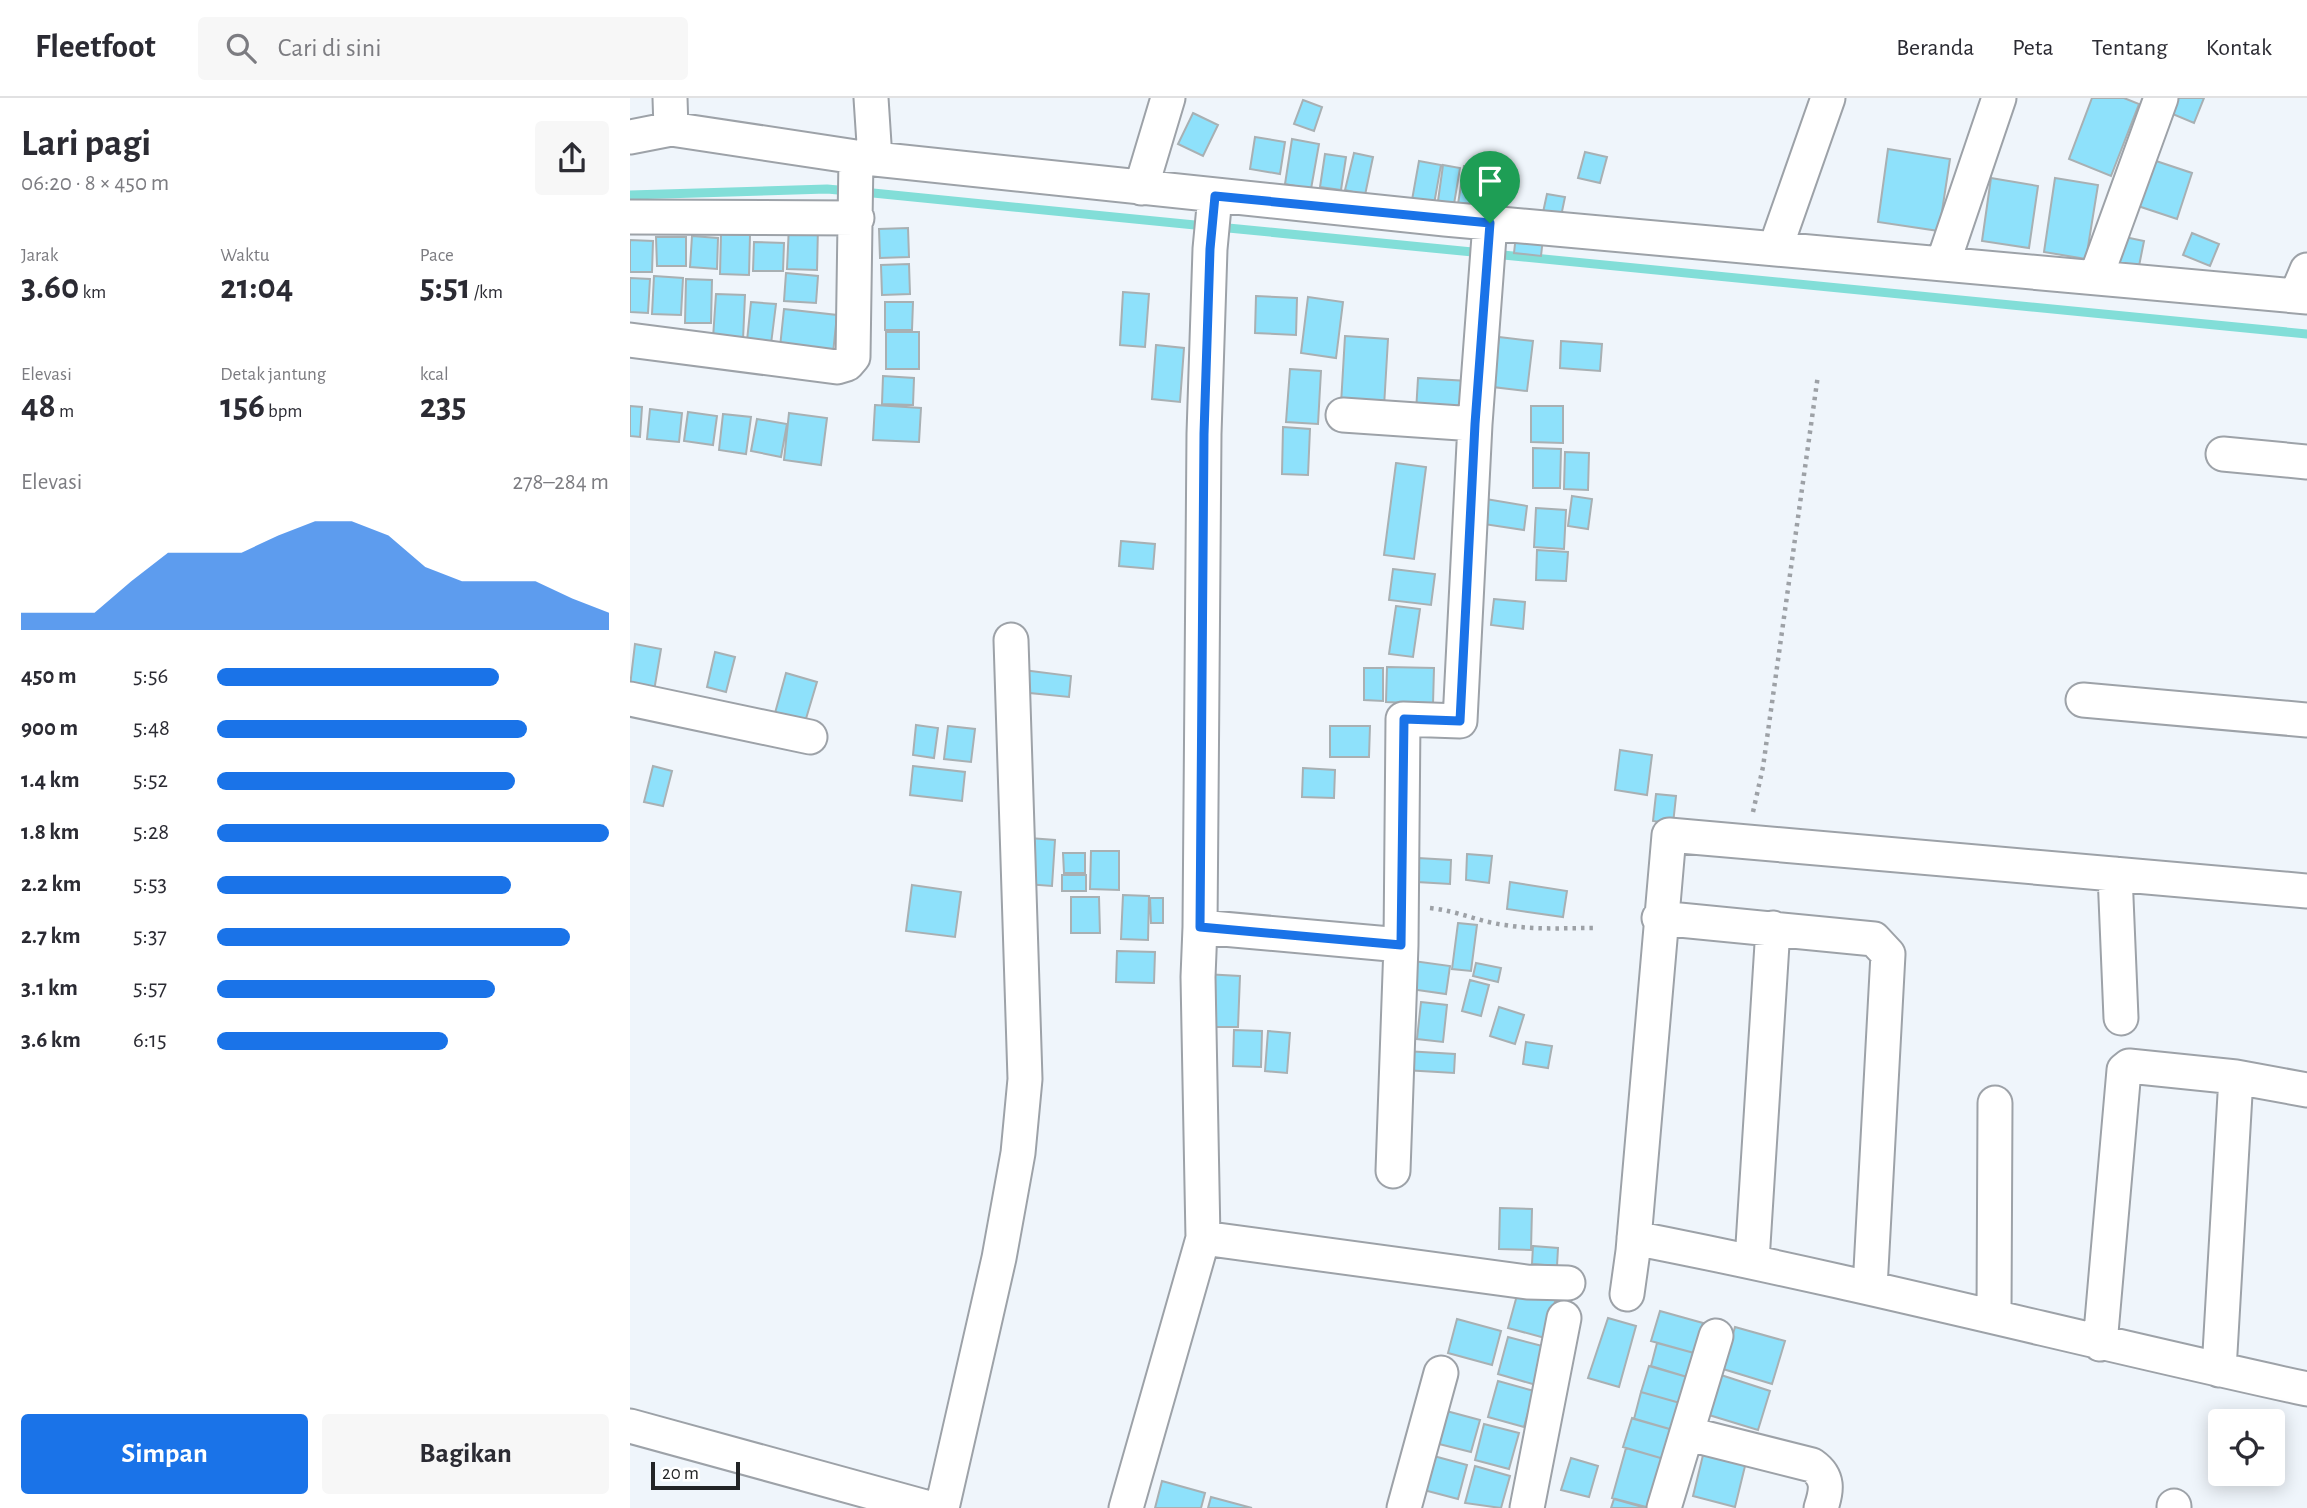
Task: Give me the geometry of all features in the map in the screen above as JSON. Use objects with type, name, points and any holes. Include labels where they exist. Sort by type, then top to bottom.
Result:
[{"type":"street","points":[[630,340],[837,367],[847,364],[853,357],[860,183],[871,98]]},
{"type":"street","points":[[1141,188],[1168,98]]},
{"type":"street","points":[[1775,249],[1828,98]]},
{"type":"street","points":[[1943,263],[1999,98]]},
{"type":"street","points":[[2096,277],[2161,98]]},
{"type":"street","points":[[630,137],[670,114],[860,183]]},
{"type":"street","points":[[630,217],[860,183],[1141,188],[1213,221],[1775,249],[2096,277],[2303,288]]},
{"type":"street","points":[[1126,1508],[1203,1238],[1198,977],[1204,434],[1213,221]]},
{"type":"street","points":[[1393,1171],[1402,905],[1404,719],[1460,721],[1475,424],[1487,286],[1488,235]]},
{"type":"street","points":[[1343,415],[1475,424]]},
{"type":"street","points":[[2223,454],[2307,462]]},
{"type":"street","points":[[942,1508],[999,1258],[1018,1153],[1025,1079],[1012,640]]},
{"type":"street","points":[[630,699],[810,737]]},
{"type":"street","points":[[2082,700],[2307,720]]},
{"type":"street","points":[[1627,1294],[1669,835],[2307,891]]},
{"type":"street","points":[[2115,874],[2121,1018]]},
{"type":"street","points":[[1660,918],[1874,939],[1888,954],[1870,1287]]},
{"type":"street","points":[[1200,927],[1401,945]]},
{"type":"street","points":[[1752,1261],[1773,928]]},
{"type":"street","points":[[2100,1344],[2124,1070],[2129,1066],[2236,1077],[2307,1090]]},
{"type":"street","points":[[2219,1370],[2236,1077]]},
{"type":"street","points":[[1994,1315],[1995,1103]]},
{"type":"street","points":[[1203,1238],[1527,1282],[1568,1283]]},
{"type":"street","points":[[1634,1238],[1870,1287],[1994,1315],[2100,1344],[2307,1389]]},
{"type":"street","points":[[1527,1508],[1563,1318]]},
{"type":"street","points":[[1664,1508],[1689,1434],[1716,1336]]},
{"type":"street","points":[[1404,1508],[1441,1373]]},
{"type":"street","points":[[630,1426],[929,1508]]},
{"type":"street","points":[[1689,1434],[1812,1465],[1822,1471],[1826,1481],[1821,1508]]},
{"type":"path","points":[[1747,840],[1763,766],[1818,375]]},
{"type":"path","points":[[1402,905],[1460,911],[1502,925],[1594,928]]},
{"type":"building","points":[[2092,98],[2124,98],[2139,104],[2111,176],[2069,159]]},
{"type":"building","points":[[2168,98],[2204,98],[2194,123],[2163,110]]},
{"type":"building","points":[[1303,100],[1322,107],[1314,131],[1294,124]]},
{"type":"building","points":[[1193,113],[1218,125],[1203,156],[1178,144]]},
{"type":"building","points":[[1255,137],[1285,142],[1280,174],[1250,169]]},
{"type":"building","points":[[1292,139],[1319,144],[1311,189],[1285,184]]},
{"type":"building","points":[[1888,149],[1950,159],[1939,231],[1878,222]]},
{"type":"building","points":[[1585,152],[1607,157],[1600,183],[1578,178]]},
{"type":"building","points":[[1354,153],[1373,157],[1365,195],[1345,190]]},
{"type":"building","points":[[1325,154],[1346,157],[1341,190],[1320,187]]},
{"type":"building","points":[[2147,158],[2192,173],[2177,219],[2132,204]]},
{"type":"building","points":[[1419,161],[1441,165],[1434,204],[1412,200]]},
{"type":"building","points":[[1443,165],[1460,168],[1454,204],[1438,201]]},
{"type":"building","points":[[1464,166],[1481,168],[1477,207],[1458,204]]},
{"type":"building","points":[[1486,166],[1508,168],[1507,184],[1484,181]]},
{"type":"building","points":[[1991,178],[2038,186],[2029,248],[1982,241]]},
{"type":"building","points":[[2055,178],[2098,185],[2086,259],[2044,252]]},
{"type":"building","points":[[1486,185],[1503,188],[1500,210],[1482,207]]},
{"type":"building","points":[[1547,194],[1565,197],[1560,221],[1542,217]]},
{"type":"building","points":[[789,225],[818,227],[817,270],[787,269]]},
{"type":"building","points":[[908,228],[909,257],[880,258],[879,229]]},
{"type":"building","points":[[2192,233],[2219,244],[2210,266],[2183,255]]},
{"type":"building","points":[[721,234],[750,235],[749,275],[720,274]]},
{"type":"building","points":[[1516,235],[1543,238],[1541,256],[1514,253]]},
{"type":"building","points":[[692,236],[718,238],[717,269],[690,267]]},
{"type":"building","points":[[2120,236],[2144,241],[2138,271],[2114,267]]},
{"type":"building","points":[[656,237],[686,237],[686,266],[657,266]]},
{"type":"building","points":[[630,240],[653,241],[652,272],[630,272]]},
{"type":"building","points":[[754,242],[784,243],[783,271],[753,271]]},
{"type":"building","points":[[909,264],[910,294],[882,295],[881,265]]},
{"type":"building","points":[[786,273],[818,276],[816,303],[784,301]]},
{"type":"building","points":[[654,276],[683,278],[681,315],[652,314]]},
{"type":"building","points":[[630,278],[650,279],[648,313],[630,312]]},
{"type":"building","points":[[686,279],[712,280],[711,323],[685,323]]},
{"type":"building","points":[[1123,292],[1149,294],[1145,347],[1120,345]]},
{"type":"building","points":[[716,294],[745,295],[743,340],[713,338]]},
{"type":"building","points":[[1256,296],[1297,298],[1296,335],[1255,333]]},
{"type":"building","points":[[1308,297],[1343,302],[1336,358],[1301,353]]},
{"type":"building","points":[[751,302],[776,304],[771,344],[747,341]]},
{"type":"building","points":[[885,302],[913,302],[912,330],[885,330]]},
{"type":"building","points":[[784,309],[837,315],[833,353],[780,347]]},
{"type":"building","points":[[886,332],[919,332],[919,369],[886,369]]},
{"type":"building","points":[[1345,336],[1388,339],[1384,407],[1341,404]]},
{"type":"building","points":[[1499,337],[1533,341],[1527,391],[1493,387]]},
{"type":"building","points":[[1561,341],[1602,344],[1600,371],[1560,368]]},
{"type":"building","points":[[1156,345],[1184,348],[1180,402],[1152,399]]},
{"type":"building","points":[[1290,369],[1321,371],[1318,424],[1286,422]]},
{"type":"building","points":[[883,376],[914,378],[913,405],[882,404]]},
{"type":"building","points":[[1418,378],[1468,381],[1465,415],[1416,412]]},
{"type":"building","points":[[875,405],[921,408],[919,442],[873,440]]},
{"type":"building","points":[[630,406],[642,407],[640,437],[630,436]]},
{"type":"building","points":[[1531,406],[1563,406],[1563,443],[1531,442]]},
{"type":"building","points":[[650,409],[682,413],[679,442],[647,439]]},
{"type":"building","points":[[688,412],[717,416],[713,445],[684,441]]},
{"type":"building","points":[[789,413],[827,418],[821,465],[784,460]]},
{"type":"building","points":[[723,414],[751,417],[746,454],[719,450]]},
{"type":"building","points":[[757,419],[787,424],[781,457],[751,451]]},
{"type":"building","points":[[1283,427],[1310,429],[1308,475],[1282,474]]},
{"type":"building","points":[[1533,448],[1561,449],[1560,488],[1533,488]]},
{"type":"building","points":[[1565,452],[1589,453],[1588,490],[1564,489]]},
{"type":"building","points":[[1396,463],[1426,467],[1414,559],[1384,555]]},
{"type":"building","points":[[1572,496],[1592,499],[1588,529],[1568,526]]},
{"type":"building","points":[[1480,498],[1527,506],[1524,530],[1477,523]]},
{"type":"building","points":[[1536,508],[1566,510],[1564,549],[1534,547]]},
{"type":"building","points":[[1121,541],[1155,544],[1153,569],[1119,566]]},
{"type":"building","points":[[1537,550],[1568,552],[1566,581],[1536,580]]},
{"type":"building","points":[[1393,569],[1435,574],[1431,605],[1389,600]]},
{"type":"building","points":[[1494,599],[1525,602],[1523,629],[1491,625]]},
{"type":"building","points":[[1396,606],[1420,609],[1413,657],[1389,654]]},
{"type":"building","points":[[635,644],[661,649],[654,691],[630,686]]},
{"type":"building","points":[[715,652],[735,657],[726,692],[707,687]]},
{"type":"building","points":[[1387,667],[1434,668],[1433,704],[1386,702]]},
{"type":"building","points":[[1364,668],[1383,668],[1383,701],[1364,700]]},
{"type":"building","points":[[1023,670],[1071,676],[1069,697],[1020,692]]},
{"type":"building","points":[[786,673],[817,682],[802,732],[772,724]]},
{"type":"building","points":[[916,725],[938,728],[934,758],[913,755]]},
{"type":"building","points":[[948,726],[975,729],[971,762],[944,759]]},
{"type":"building","points":[[1330,726],[1370,726],[1369,757],[1330,757]]},
{"type":"building","points":[[1620,750],[1652,755],[1647,795],[1615,790]]},
{"type":"building","points":[[653,766],[672,771],[663,806],[644,802]]},
{"type":"building","points":[[913,766],[965,772],[962,801],[910,795]]},
{"type":"building","points":[[1303,768],[1335,770],[1334,798],[1302,797]]},
{"type":"building","points":[[1656,794],[1676,796],[1673,824],[1653,821]]},
{"type":"building","points":[[1029,838],[1055,840],[1052,886],[1026,884]]},
{"type":"building","points":[[1091,851],[1119,851],[1119,890],[1090,889]]},
{"type":"building","points":[[1063,853],[1085,853],[1085,873],[1064,873]]},
{"type":"building","points":[[1467,854],[1492,856],[1489,883],[1466,880]]},
{"type":"building","points":[[1418,858],[1451,860],[1450,884],[1417,882]]},
{"type":"building","points":[[1062,875],[1086,875],[1086,891],[1062,891]]},
{"type":"building","points":[[1510,882],[1567,891],[1563,917],[1507,909]]},
{"type":"building","points":[[912,885],[961,892],[955,937],[906,931]]},
{"type":"building","points":[[1123,895],[1149,896],[1148,940],[1121,939]]},
{"type":"building","points":[[1071,897],[1099,897],[1100,933],[1071,933]]},
{"type":"building","points":[[1150,898],[1163,898],[1163,923],[1151,923]]},
{"type":"building","points":[[1458,923],[1477,925],[1471,971],[1452,969]]},
{"type":"building","points":[[1117,951],[1155,952],[1154,983],[1116,982]]},
{"type":"building","points":[[1406,960],[1450,966],[1446,994],[1403,988]]},
{"type":"building","points":[[1476,963],[1501,968],[1498,982],[1473,976]]},
{"type":"building","points":[[1204,974],[1240,976],[1238,1027],[1203,1027]]},
{"type":"building","points":[[1470,980],[1489,985],[1481,1016],[1462,1011]]},
{"type":"building","points":[[1421,1002],[1447,1005],[1443,1042],[1417,1039]]},
{"type":"building","points":[[1499,1007],[1524,1015],[1515,1044],[1490,1036]]},
{"type":"building","points":[[1234,1030],[1262,1031],[1261,1067],[1233,1066]]},
{"type":"building","points":[[1268,1031],[1290,1033],[1287,1073],[1265,1071]]},
{"type":"building","points":[[1526,1042],[1552,1046],[1548,1068],[1523,1064]]},
{"type":"building","points":[[1405,1051],[1455,1054],[1454,1073],[1404,1070]]},
{"type":"building","points":[[1500,1208],[1532,1209],[1531,1250],[1499,1249]]},
{"type":"building","points":[[1533,1246],[1558,1248],[1557,1266],[1532,1264]]},
{"type":"building","points":[[1519,1288],[1556,1298],[1545,1338],[1508,1328]]},
{"type":"building","points":[[1660,1311],[1703,1323],[1694,1353],[1651,1341]]},
{"type":"building","points":[[1608,1318],[1636,1326],[1619,1387],[1588,1378]]},
{"type":"building","points":[[1457,1319],[1501,1331],[1492,1365],[1448,1353]]},
{"type":"building","points":[[1735,1327],[1785,1341],[1772,1384],[1723,1369]]},
{"type":"building","points":[[1508,1337],[1546,1347],[1536,1385],[1498,1374]]},
{"type":"building","points":[[1657,1343],[1694,1353],[1687,1377],[1651,1366]]},
{"type":"building","points":[[1649,1366],[1687,1377],[1680,1403],[1641,1392]]},
{"type":"building","points":[[1721,1375],[1770,1391],[1758,1430],[1709,1415]]},
{"type":"building","points":[[1498,1381],[1534,1391],[1524,1427],[1488,1417]]},
{"type":"building","points":[[1641,1392],[1680,1403],[1673,1430],[1634,1419]]},
{"type":"building","points":[[1439,1409],[1480,1420],[1471,1452],[1431,1442]]},
{"type":"building","points":[[1632,1418],[1673,1430],[1664,1459],[1623,1447]]},
{"type":"building","points":[[1484,1424],[1519,1433],[1509,1469],[1475,1460]]},
{"type":"building","points":[[1626,1448],[1664,1459],[1650,1508],[1612,1498]]},
{"type":"building","points":[[1704,1451],[1746,1462],[1735,1507],[1693,1496]]},
{"type":"building","points":[[1430,1455],[1467,1465],[1458,1499],[1420,1489]]},
{"type":"building","points":[[1571,1458],[1598,1466],[1589,1497],[1561,1490]]},
{"type":"building","points":[[1475,1466],[1510,1476],[1501,1508],[1465,1503]]},
{"type":"building","points":[[1162,1481],[1205,1493],[1201,1508],[1155,1508]]},
{"type":"building","points":[[1211,1497],[1252,1508],[1208,1508]]},
{"type":"building","points":[[1614,1499],[1646,1508],[1611,1508]]},
{"type":"waterway","points":[[630,195],[827,189],[849,191]]},
{"type":"waterway","points":[[863,192],[1205,226]]},
{"type":"waterway","points":[[1218,227],[2307,334]]},
{"type":"route","points":[[1215,196],[1490,223],[1475,424],[1460,721],[1404,719],[1401,945],[1200,927],[1204,434],[1210,249],[1215,196]]}]
